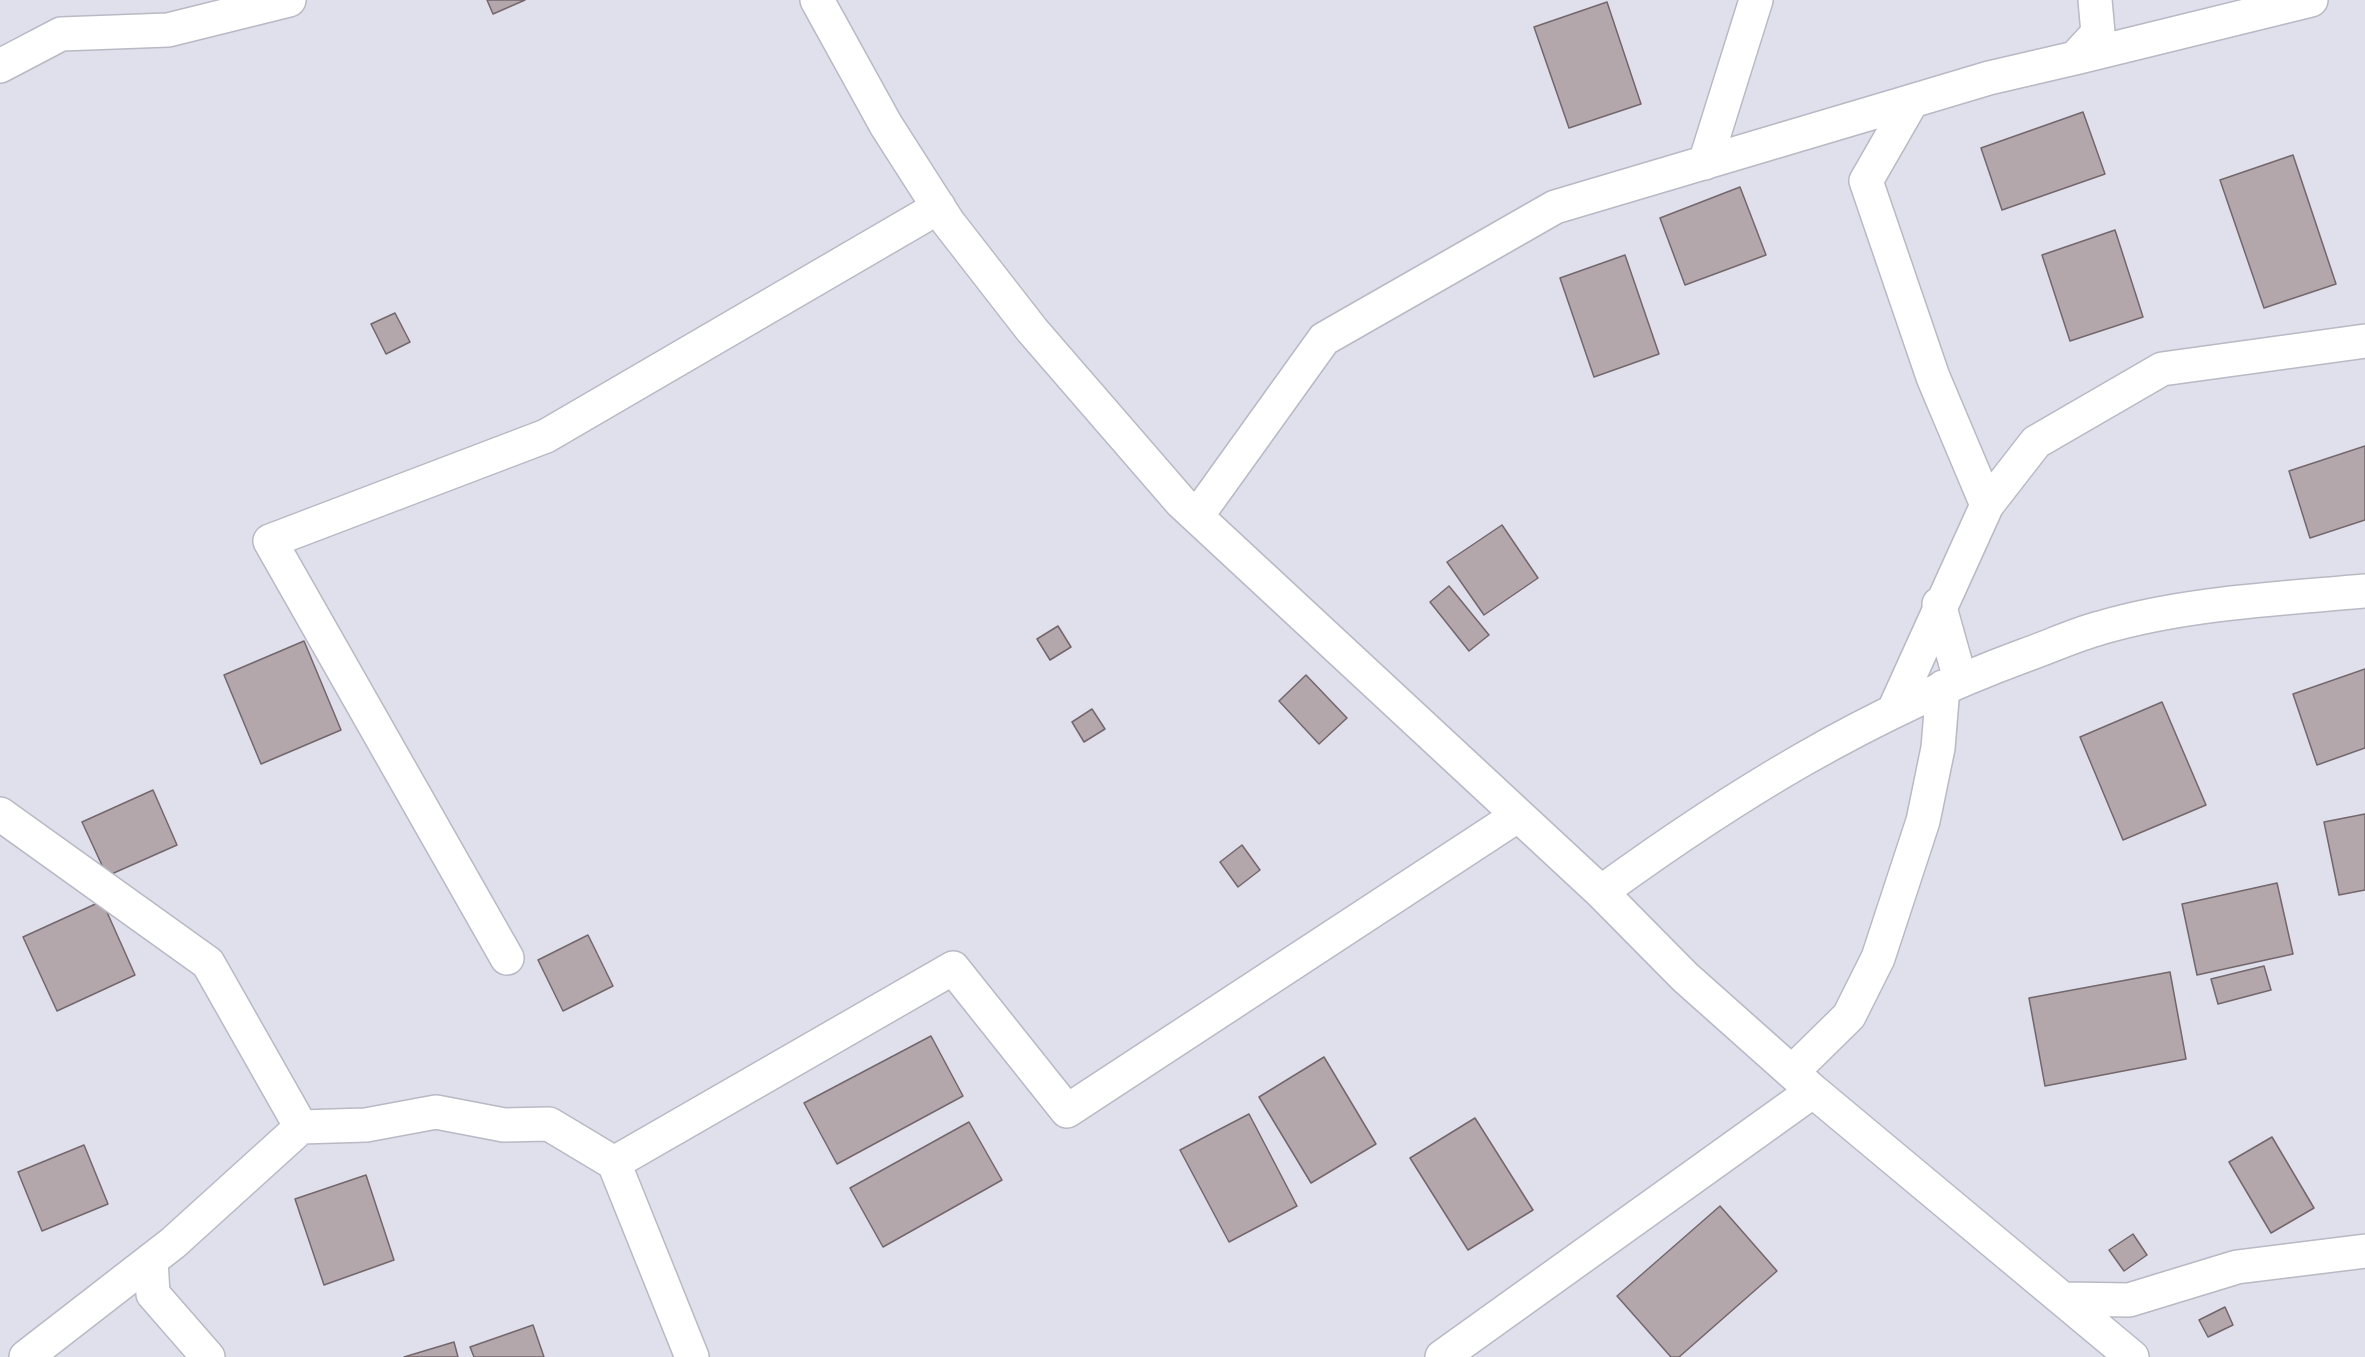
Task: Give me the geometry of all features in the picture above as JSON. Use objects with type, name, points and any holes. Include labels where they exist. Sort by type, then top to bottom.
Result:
[{"type":"street","points":[[0,66],[61,34],[168,30],[289,0]]},
{"type":"street","points":[[817,0],[886,124],[939,207],[1032,330],[1181,502],[1601,892],[1685,977],[1803,1081],[2066,1299],[2132,1357]]},
{"type":"street","points":[[1705,163],[1756,0]]},
{"type":"street","points":[[2075,58],[2098,33],[2095,0]]},
{"type":"street","points":[[1197,516],[1324,339],[1555,207],[1989,78],[2311,0]]},
{"type":"street","points":[[1912,101],[1866,181],[1933,377],[1987,505]]},
{"type":"street","points":[[507,958],[270,541],[546,436],[939,207]]},
{"type":"street","points":[[1893,710],[1987,505],[2036,442],[2162,369],[2365,341]]},
{"type":"street","points":[[1601,892],[1687,829],[1773,775],[1893,710],[1952,683],[2099,628],[2164,613],[2365,591]]},
{"type":"street","points":[[1442,1357],[1803,1081],[1849,1016],[1878,958],[1923,821],[1952,683],[1940,604]]},
{"type":"street","points":[[0,814],[208,963],[301,1127]]},
{"type":"street","points":[[614,1163],[952,968],[1067,1111],[1517,816]]},
{"type":"street","points":[[26,1357],[152,1260],[301,1127],[366,1125],[436,1112],[504,1125],[549,1124],[614,1163],[692,1357]]},
{"type":"street","points":[[2066,1299],[2129,1300],[2237,1268],[2365,1251]]},
{"type":"street","points":[[152,1260],[153,1294],[208,1357]]},
{"type":"building","points":[[487,0],[525,0],[493,14]]},
{"type":"building","points":[[1607,2],[1641,104],[1569,128],[1534,27]]},
{"type":"building","points":[[2083,112],[2105,174],[2002,210],[1981,148]]},
{"type":"building","points":[[2293,155],[2336,284],[2264,308],[2220,180]]},
{"type":"building","points":[[1740,187],[1766,255],[1685,285],[1660,218]]},
{"type":"building","points":[[2115,230],[2143,317],[2070,341],[2042,255]]},
{"type":"building","points":[[1625,255],[1659,354],[1594,377],[1560,278]]},
{"type":"building","points":[[395,313],[410,342],[386,354],[371,324]]},
{"type":"building","points":[[2365,446],[2365,520],[2310,538],[2289,471]]},
{"type":"building","points":[[1502,525],[1538,578],[1484,615],[1447,562]]},
{"type":"building","points":[[1449,586],[1489,635],[1469,651],[1430,602]]},
{"type":"building","points":[[1058,626],[1071,647],[1050,660],[1037,639]]},
{"type":"building","points":[[304,641],[341,730],[261,764],[224,675]]},
{"type":"building","points":[[2365,669],[2365,748],[2317,765],[2293,694]]},
{"type":"building","points":[[1306,675],[1347,718],[1319,744],[1279,701]]},
{"type":"building","points":[[2162,702],[2206,805],[2123,840],[2080,737]]},
{"type":"building","points":[[1092,709],[1105,729],[1084,742],[1072,722]]},
{"type":"building","points":[[153,790],[177,845],[107,876],[82,822]]},
{"type":"building","points":[[2365,814],[2365,890],[2339,895],[2324,822]]},
{"type":"building","points":[[1242,845],[1260,870],[1238,887],[1220,862]]},
{"type":"building","points":[[2277,883],[2293,954],[2197,975],[2182,904]]},
{"type":"building","points":[[102,901],[135,975],[57,1011],[23,937]]},
{"type":"building","points":[[588,935],[613,986],[563,1011],[538,960]]},
{"type":"building","points":[[2264,966],[2271,990],[2218,1004],[2211,979]]},
{"type":"building","points":[[2170,972],[2186,1059],[2045,1086],[2029,998]]},
{"type":"building","points":[[931,1036],[963,1096],[837,1164],[804,1103]]},
{"type":"building","points":[[1324,1057],[1376,1144],[1311,1183],[1259,1097]]},
{"type":"building","points":[[1249,1114],[1297,1206],[1229,1242],[1180,1150]]},
{"type":"building","points":[[1475,1118],[1533,1210],[1468,1250],[1410,1158]]},
{"type":"building","points":[[969,1122],[1002,1180],[883,1247],[850,1188]]},
{"type":"building","points":[[2272,1137],[2314,1208],[2271,1233],[2229,1162]]},
{"type":"building","points":[[84,1145],[108,1204],[42,1231],[18,1172]]},
{"type":"building","points":[[366,1175],[394,1260],[324,1285],[295,1199]]},
{"type":"building","points":[[1720,1206],[1777,1271],[1679,1357],[1671,1357],[1617,1296]]},
{"type":"building","points":[[2133,1234],[2147,1255],[2124,1271],[2109,1250]]},
{"type":"building","points":[[2225,1307],[2233,1325],[2208,1337],[2199,1320]]},
{"type":"building","points":[[533,1325],[544,1357],[474,1357],[470,1347]]},
{"type":"building","points":[[454,1342],[458,1357],[404,1357]]}]
